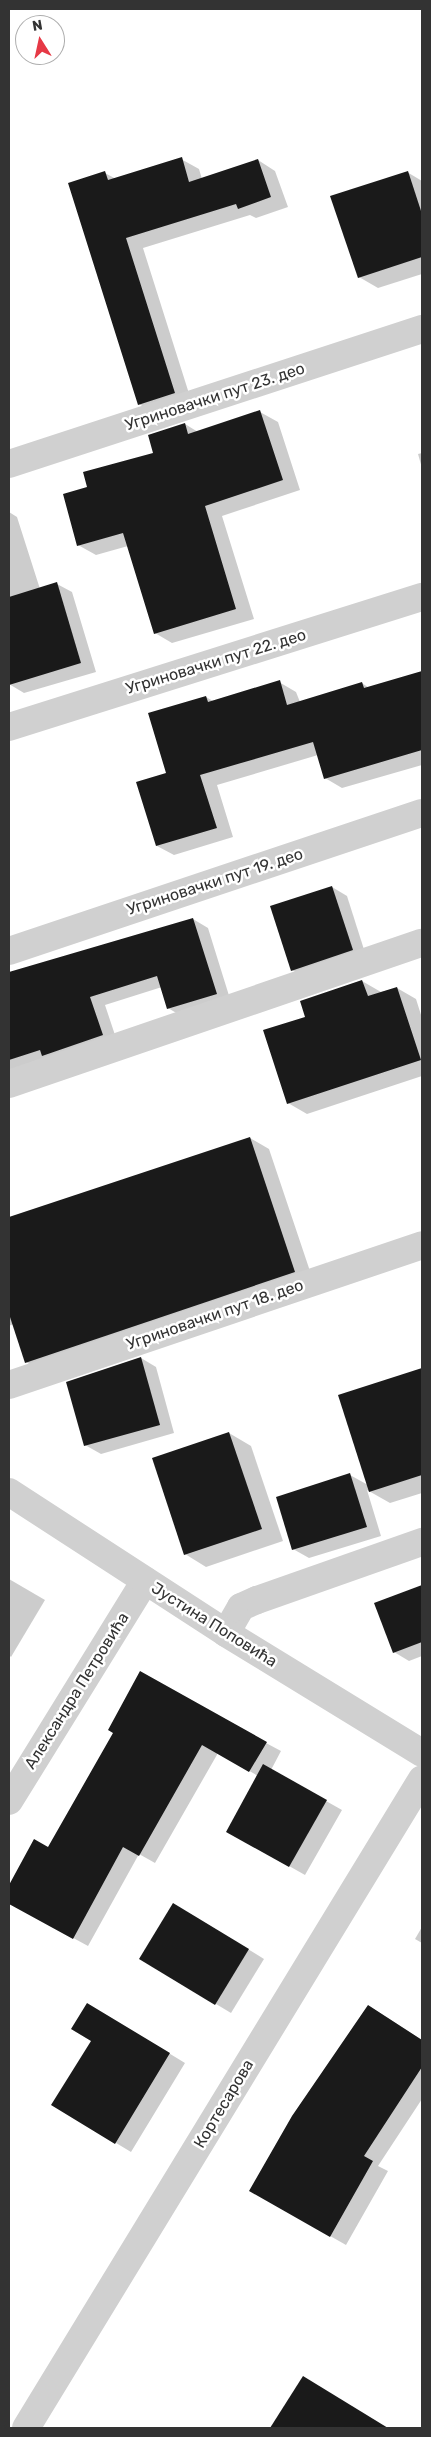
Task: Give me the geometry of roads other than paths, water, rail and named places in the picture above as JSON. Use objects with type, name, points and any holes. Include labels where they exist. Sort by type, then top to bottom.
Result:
[{"type":"street","name":"Угриновачки пут 23. део","points":[[9,464],[422,329]]},
{"type":"street","name":"Угриновачки пут 22. део","points":[[9,727],[422,597]]},
{"type":"street","name":"Угриновачки пут 19. део","points":[[9,951],[422,813]]},
{"type":"street","points":[[9,1084],[422,943]]},
{"type":"street","name":"Угриновачки пут 18. део","points":[[9,1385],[422,1244]]},
{"type":"street","name":"Јустина Поповића","points":[[9,1492],[226,1633],[422,1753]]},
{"type":"street","points":[[226,1633],[241,1607],[422,1542]]},
{"type":"street","name":"Александра Петровића","points":[[9,1801],[145,1581]]},
{"type":"street","name":"Кортесарова","points":[[26,2428],[422,1779]]}]
